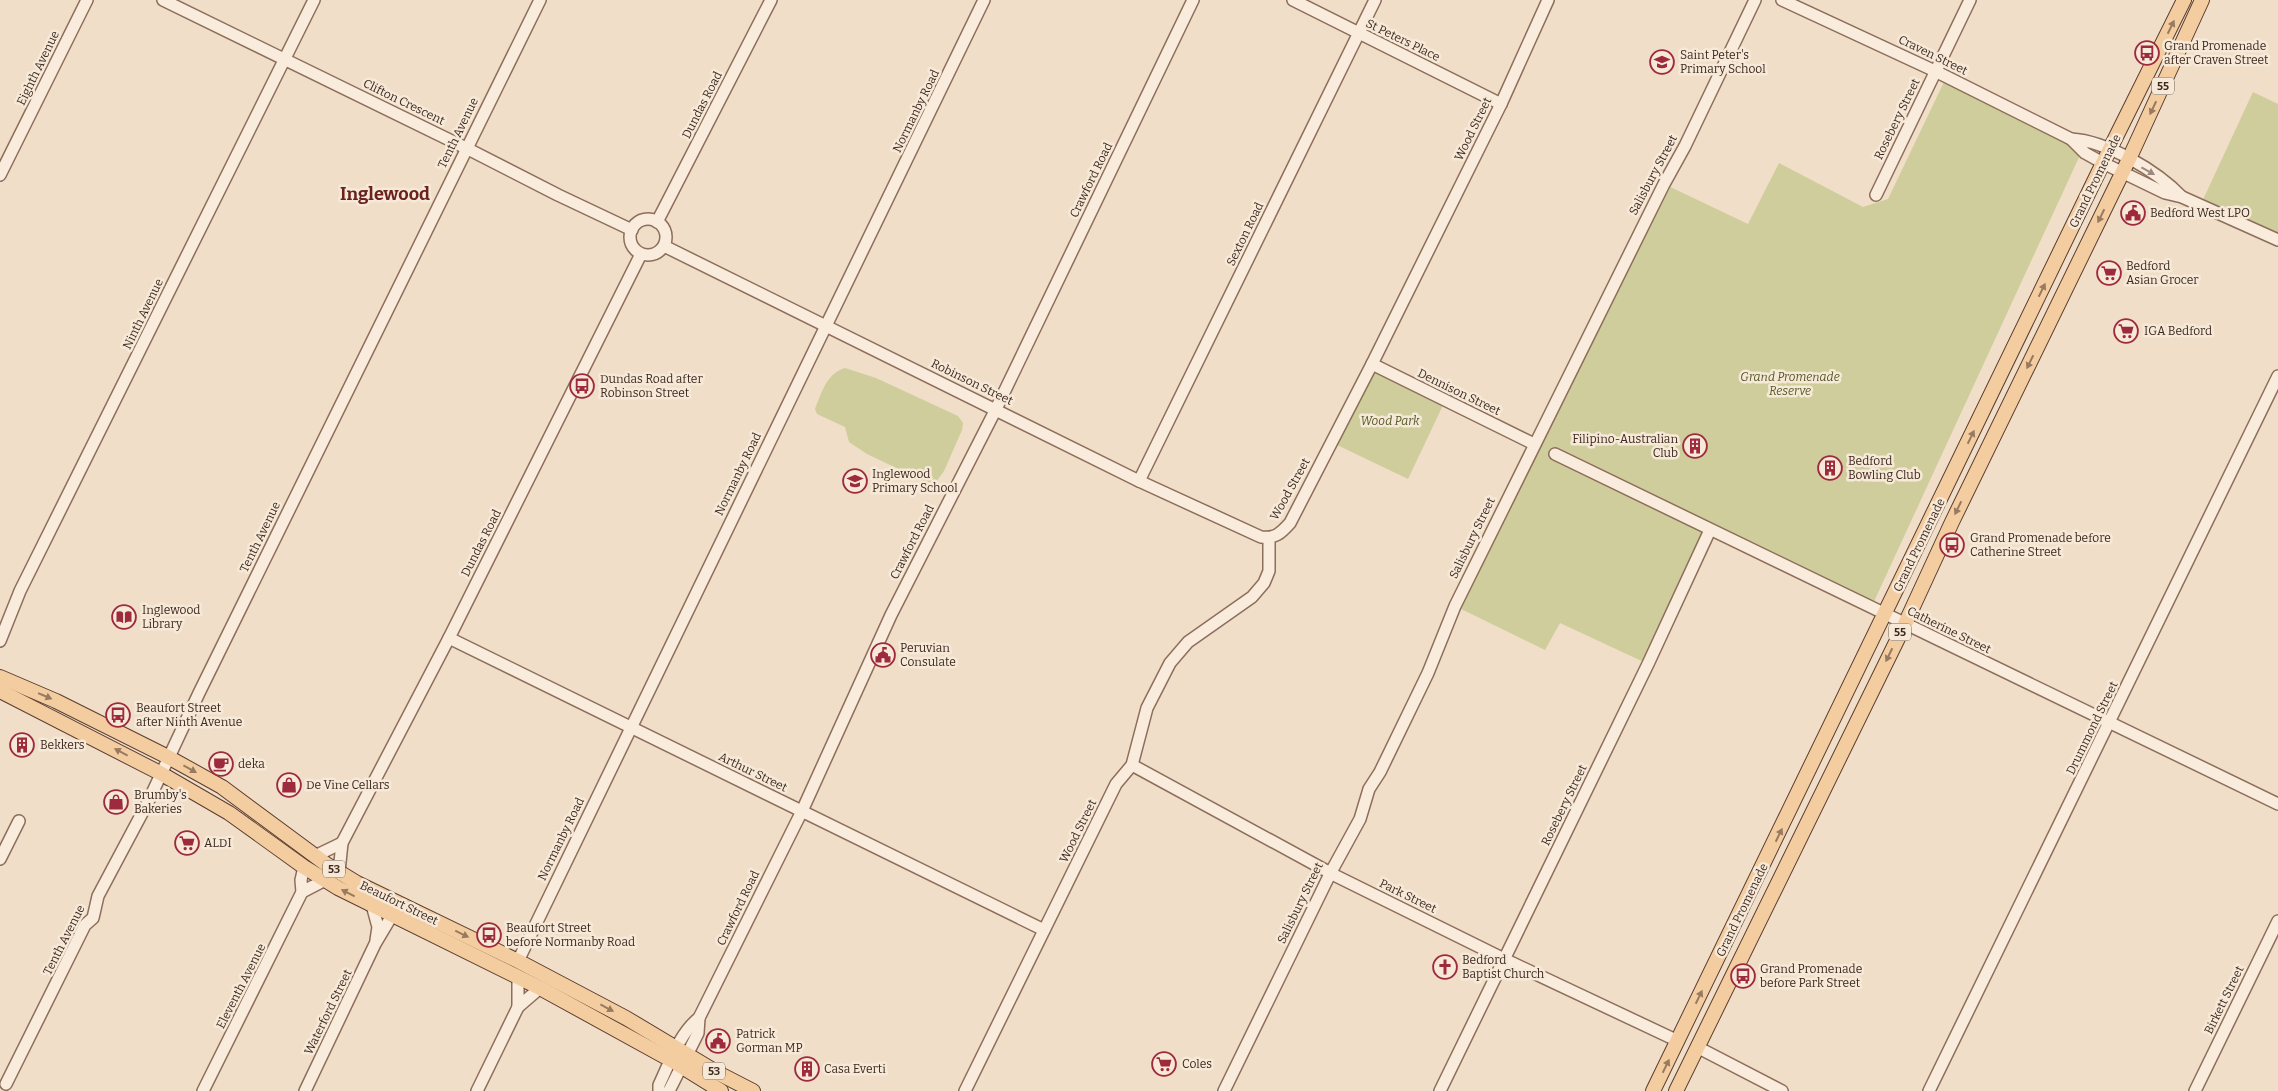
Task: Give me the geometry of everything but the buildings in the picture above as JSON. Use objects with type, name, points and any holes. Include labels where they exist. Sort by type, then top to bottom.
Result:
[{"type":"main road","name":"Grand Promenade","points":[[1653,1091],[2184,0]]},
{"type":"main road","name":"Grand Promenade","points":[[1676,1091],[2129,159],[2202,0]]},
{"type":"main road","points":[[2002,373],[2019,357],[2034,335],[2043,335]]},
{"type":"main road","name":"Beaufort Street","points":[[0,677],[56,700],[168,757],[222,787],[315,856],[396,910],[518,977],[753,1091]]},
{"type":"main road","name":"Beaufort Street","points":[[0,692],[160,773],[229,813],[304,867],[372,905],[396,910],[518,961],[626,1018],[680,1057],[721,1091]]},
{"type":"street","name":"Eighth Avenue","points":[[0,175],[87,0]]},
{"type":"street","name":"Clifton Crescent","points":[[162,0],[632,230]]},
{"type":"street","name":"Ninth Avenue","points":[[0,642],[20,591],[314,0]]},
{"type":"street","name":"Tenth Avenue","points":[[6,1086],[86,925],[93,918],[98,896],[148,802],[160,773],[540,0]]},
{"type":"street","name":"Dundas Road","points":[[657,222],[771,0]]},
{"type":"street","name":"Normanby Road","points":[[518,961],[824,326],[867,245],[984,0]]},
{"type":"street","name":"St Peters Place","points":[[1293,0],[1501,104]]},
{"type":"street","name":"Sexton Road","points":[[1139,481],[1375,0]]},
{"type":"street","name":"Wood Street","points":[[965,1091],[1116,784],[1132,765],[1146,708],[1170,663],[1188,642],[1259,592],[1269,571],[1269,538],[1280,534],[1290,523],[1372,364],[1501,104],[1548,0]]},
{"type":"street","name":"Salisbury Street","points":[[1224,1091],[1331,872],[1360,819],[1369,789],[1402,729],[1428,673],[1454,606],[1664,184],[1685,146],[1755,0]]},
{"type":"street","name":"Craven Street","points":[[1782,0],[1935,71],[2071,139],[2085,153],[2103,163],[2165,193],[2182,196],[2278,240]]},
{"type":"street","name":"Rosebery Street","points":[[1876,195],[1970,0]]},
{"type":"street","name":"Crawford Road","points":[[669,1091],[688,1027],[699,1018],[802,810],[890,615],[996,409],[1189,1]]},
{"type":"street","name":"Craven Street","points":[[2071,139],[2087,140],[2111,149],[2167,181],[2182,196]]},
{"type":"street","points":[[643,220],[657,222],[666,233],[664,246],[654,254],[641,254],[633,246],[632,230],[643,220]]},
{"type":"street","name":"Robinson Street","points":[[664,246],[1139,481],[1260,537],[1269,538]]},
{"type":"street","name":"Dundas Road","points":[[339,872],[342,843],[449,638],[641,254]]},
{"type":"street","name":"Dennison Street","points":[[1372,364],[1534,444]]},
{"type":"street","name":"Drummond Street","points":[[1930,1091],[2278,376]]},
{"type":"street","name":"Catherine Street","points":[[1556,454],[2278,804]]},
{"type":"street","name":"Rosebery Street","points":[[1440,1091],[1648,664],[1710,530]]},
{"type":"street","name":"Arthur Street","points":[[449,638],[1044,930]]},
{"type":"street","name":"Park Street","points":[[1132,765],[1331,872],[1504,959],[1678,1041]]},
{"type":"street","points":[[0,859],[19,821]]},
{"type":"street","points":[[315,856],[342,843]]},
{"type":"street","name":"Eleventh Avenue","points":[[203,1091],[302,892],[301,880],[304,867]]},
{"type":"street","points":[[302,892],[325,880]]},
{"type":"street","name":"Waterford Street","points":[[372,905],[378,927],[375,944]]},
{"type":"street","name":"Waterford Street","points":[[304,1091],[375,944],[396,910]]},
{"type":"street","name":"Birkett Street","points":[[2195,1091],[2278,921]]},
{"type":"street","points":[[518,977],[518,1006]]},
{"type":"street","points":[[477,1091],[518,1006],[540,988]]},
{"type":"street","points":[[1697,1048],[1782,1091]]},
{"type":"street","name":"Crawford Road","points":[[659,1091],[680,1057]]},
{"type":"green space","name":"Grand Promenade Reserve","points":[[1944,82],[2087,140],[1871,608],[1710,531],[1648,664],[1560,623],[1545,650],[1455,606],[1664,184],[1748,224],[1779,163],[1863,207],[1888,199]]},
{"type":"green space","points":[[2253,92],[2278,104],[2278,238],[2201,204]]},
{"type":"green space","name":"Wood Park","points":[[1372,364],[1445,401],[1408,479],[1335,444]]},
{"type":"green space","points":[[845,368],[876,378],[958,416],[963,423],[962,430],[944,471],[936,482],[926,482],[867,454],[849,442],[845,427],[817,414],[815,409],[829,379]]},
{"type":"place","name":"Grand Promenade after Craven Street","points":[[2147,53]]},
{"type":"place","name":"Saint Peter's Primary School","points":[[1662,62]]},
{"type":"place","name":"Bedford West LPO","points":[[2133,213]]},
{"type":"place","name":"Bedford Asian Grocer","points":[[2109,273]]},
{"type":"place","name":"IGA Bedford","points":[[2126,331]]},
{"type":"place","name":"Dundas Road after Robinson Street","points":[[582,386]]},
{"type":"place","name":"Filipino-Australian Club","points":[[1695,446]]},
{"type":"place","name":"Bedford Bowling Club","points":[[1830,468]]},
{"type":"place","name":"Inglewood Primary School","points":[[855,481]]},
{"type":"place","name":"Grand Promenade before Catherine Street","points":[[1952,545]]},
{"type":"place","name":"Inglewood Library","points":[[124,617]]},
{"type":"place","name":"Peruvian Consulate","points":[[883,655]]},
{"type":"place","name":"Beaufort Street after Ninth Avenue","points":[[118,715]]},
{"type":"place","name":"Bekkers","points":[[22,745]]},
{"type":"place","name":"deka","points":[[221,764]]},
{"type":"place","name":"De Vine Cellars","points":[[289,785]]},
{"type":"place","name":"Brumby's Bakeries","points":[[116,802]]},
{"type":"place","name":"ALDI","points":[[187,843]]},
{"type":"place","name":"Beaufort Street before Normanby Road","points":[[489,935]]},
{"type":"place","name":"Bedford Baptist Church","points":[[1445,967]]},
{"type":"place","name":"Grand Promenade before Park Street","points":[[1743,976]]},
{"type":"place","name":"Patrick Gorman MP","points":[[718,1041]]},
{"type":"place","name":"Coles","points":[[1164,1064]]},
{"type":"place","name":"Casa Everti","points":[[807,1069]]},
{"type":"district","name":"Inglewood","points":[[385,194]]}]
